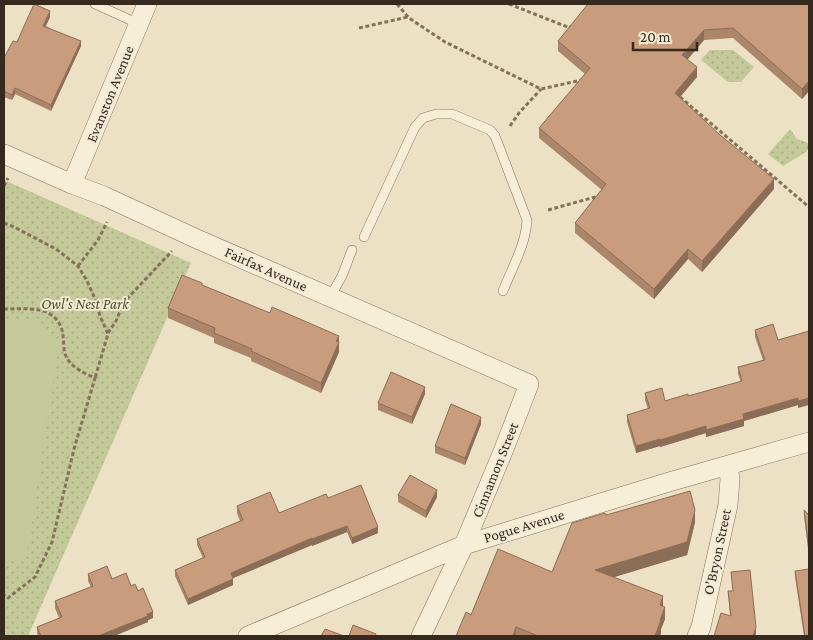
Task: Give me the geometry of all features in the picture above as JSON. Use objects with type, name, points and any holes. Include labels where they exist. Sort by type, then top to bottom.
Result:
[{"type":"street","name":"Evanston Avenue","points":[[72,184],[147,4]]},
{"type":"street","name":"Fairfax Avenue","points":[[4,154],[104,196],[197,239],[529,384]]},
{"type":"street","name":"Cinnamon Street","points":[[422,636],[464,545],[529,384]]},
{"type":"street","name":"Pogue Avenue","points":[[248,636],[464,545],[653,487],[809,442]]},
{"type":"street","name":"O’Bryon Street","points":[[697,636],[728,505],[730,478],[728,466]]},
{"type":"lane","points":[[95,4],[138,24]]},
{"type":"lane","points":[[364,237],[415,127],[423,118],[436,114],[452,114],[490,130],[495,136],[528,220],[524,239],[503,290]]},
{"type":"lane","points":[[330,297],[342,276],[352,250]]},
{"type":"path","points":[[397,4],[408,17],[445,42],[541,89]]},
{"type":"path","points":[[509,4],[570,28],[576,22]]},
{"type":"path","points":[[359,28],[408,17]]},
{"type":"path","points":[[510,126],[541,89],[590,78]]},
{"type":"path","points":[[680,97],[809,207]]},
{"type":"path","points":[[4,186],[8,178]]},
{"type":"path","points":[[548,210],[606,194]]},
{"type":"path","points":[[78,266],[98,240],[107,222]]},
{"type":"path","points":[[4,223],[56,249],[78,266],[96,301],[108,334]]},
{"type":"path","points":[[4,600],[35,578],[52,542],[74,450],[108,334],[124,302],[172,251]]},
{"type":"path","points":[[96,301],[124,302]]},
{"type":"path","points":[[4,309],[39,310],[52,314],[62,328],[67,359],[81,372],[95,378]]},
{"type":"path","points":[[4,596],[8,598]]},
{"type":"green space","points":[[710,50],[733,50],[754,67],[741,82],[728,82],[701,60]]},
{"type":"green space","points":[[790,129],[797,139],[809,145],[809,148],[806,152],[783,166],[768,154]]},
{"type":"green space","name":"Owl's Nest Park","points":[[4,180],[191,263],[28,636],[4,636]]},
{"type":"green space","points":[[4,321],[39,321],[59,345],[26,559],[4,562]]},
{"type":"building","points":[[34,4],[50,11],[43,26],[81,41],[51,105],[15,88],[12,95],[4,91],[4,58],[13,41],[17,42]]},
{"type":"building","points":[[588,4],[809,4],[809,81],[802,89],[733,28],[704,30],[682,55],[697,67],[675,93],[720,135],[774,179],[702,261],[688,249],[654,289],[575,223],[606,184],[539,128],[590,68],[558,41]]},
{"type":"building","points":[[182,275],[270,313],[272,307],[339,336],[336,341],[339,342],[321,383],[251,351],[252,349],[214,333],[215,328],[168,308]]},
{"type":"building","points":[[773,324],[778,340],[809,331],[809,398],[798,401],[798,398],[743,414],[744,419],[706,430],[706,426],[636,446],[627,415],[650,408],[645,393],[662,388],[665,401],[742,381],[738,367],[765,360],[755,330]]},
{"type":"building","points":[[391,372],[425,387],[412,417],[378,403]]},
{"type":"building","points":[[451,404],[481,417],[465,458],[435,446]]},
{"type":"building","points":[[410,475],[437,490],[426,511],[398,495]]},
{"type":"building","points":[[361,485],[378,527],[352,538],[347,526],[312,538],[231,573],[233,579],[188,599],[175,570],[205,557],[197,539],[243,520],[237,506],[270,492],[279,513],[326,494],[328,498]]},
{"type":"building","points":[[690,491],[695,510],[687,542],[595,570],[663,596],[660,605],[665,607],[655,636],[538,636],[516,627],[513,636],[456,636],[466,612],[471,615],[498,549],[552,572],[572,523]]},
{"type":"building","points":[[804,510],[809,515],[809,550]]},
{"type":"building","points":[[107,566],[112,579],[126,573],[131,586],[135,584],[138,591],[143,588],[153,612],[147,614],[148,616],[98,636],[41,636],[37,627],[62,617],[55,601],[93,586],[88,574]]},
{"type":"building","points":[[809,569],[809,636],[805,636],[795,571]]},
{"type":"building","points":[[750,570],[756,627],[753,636],[714,636],[721,613],[731,616],[728,591],[733,591],[731,572]]},
{"type":"building","points":[[353,625],[376,634],[375,636],[349,636]]},
{"type":"building","points":[[325,629],[344,636],[321,636]]}]
